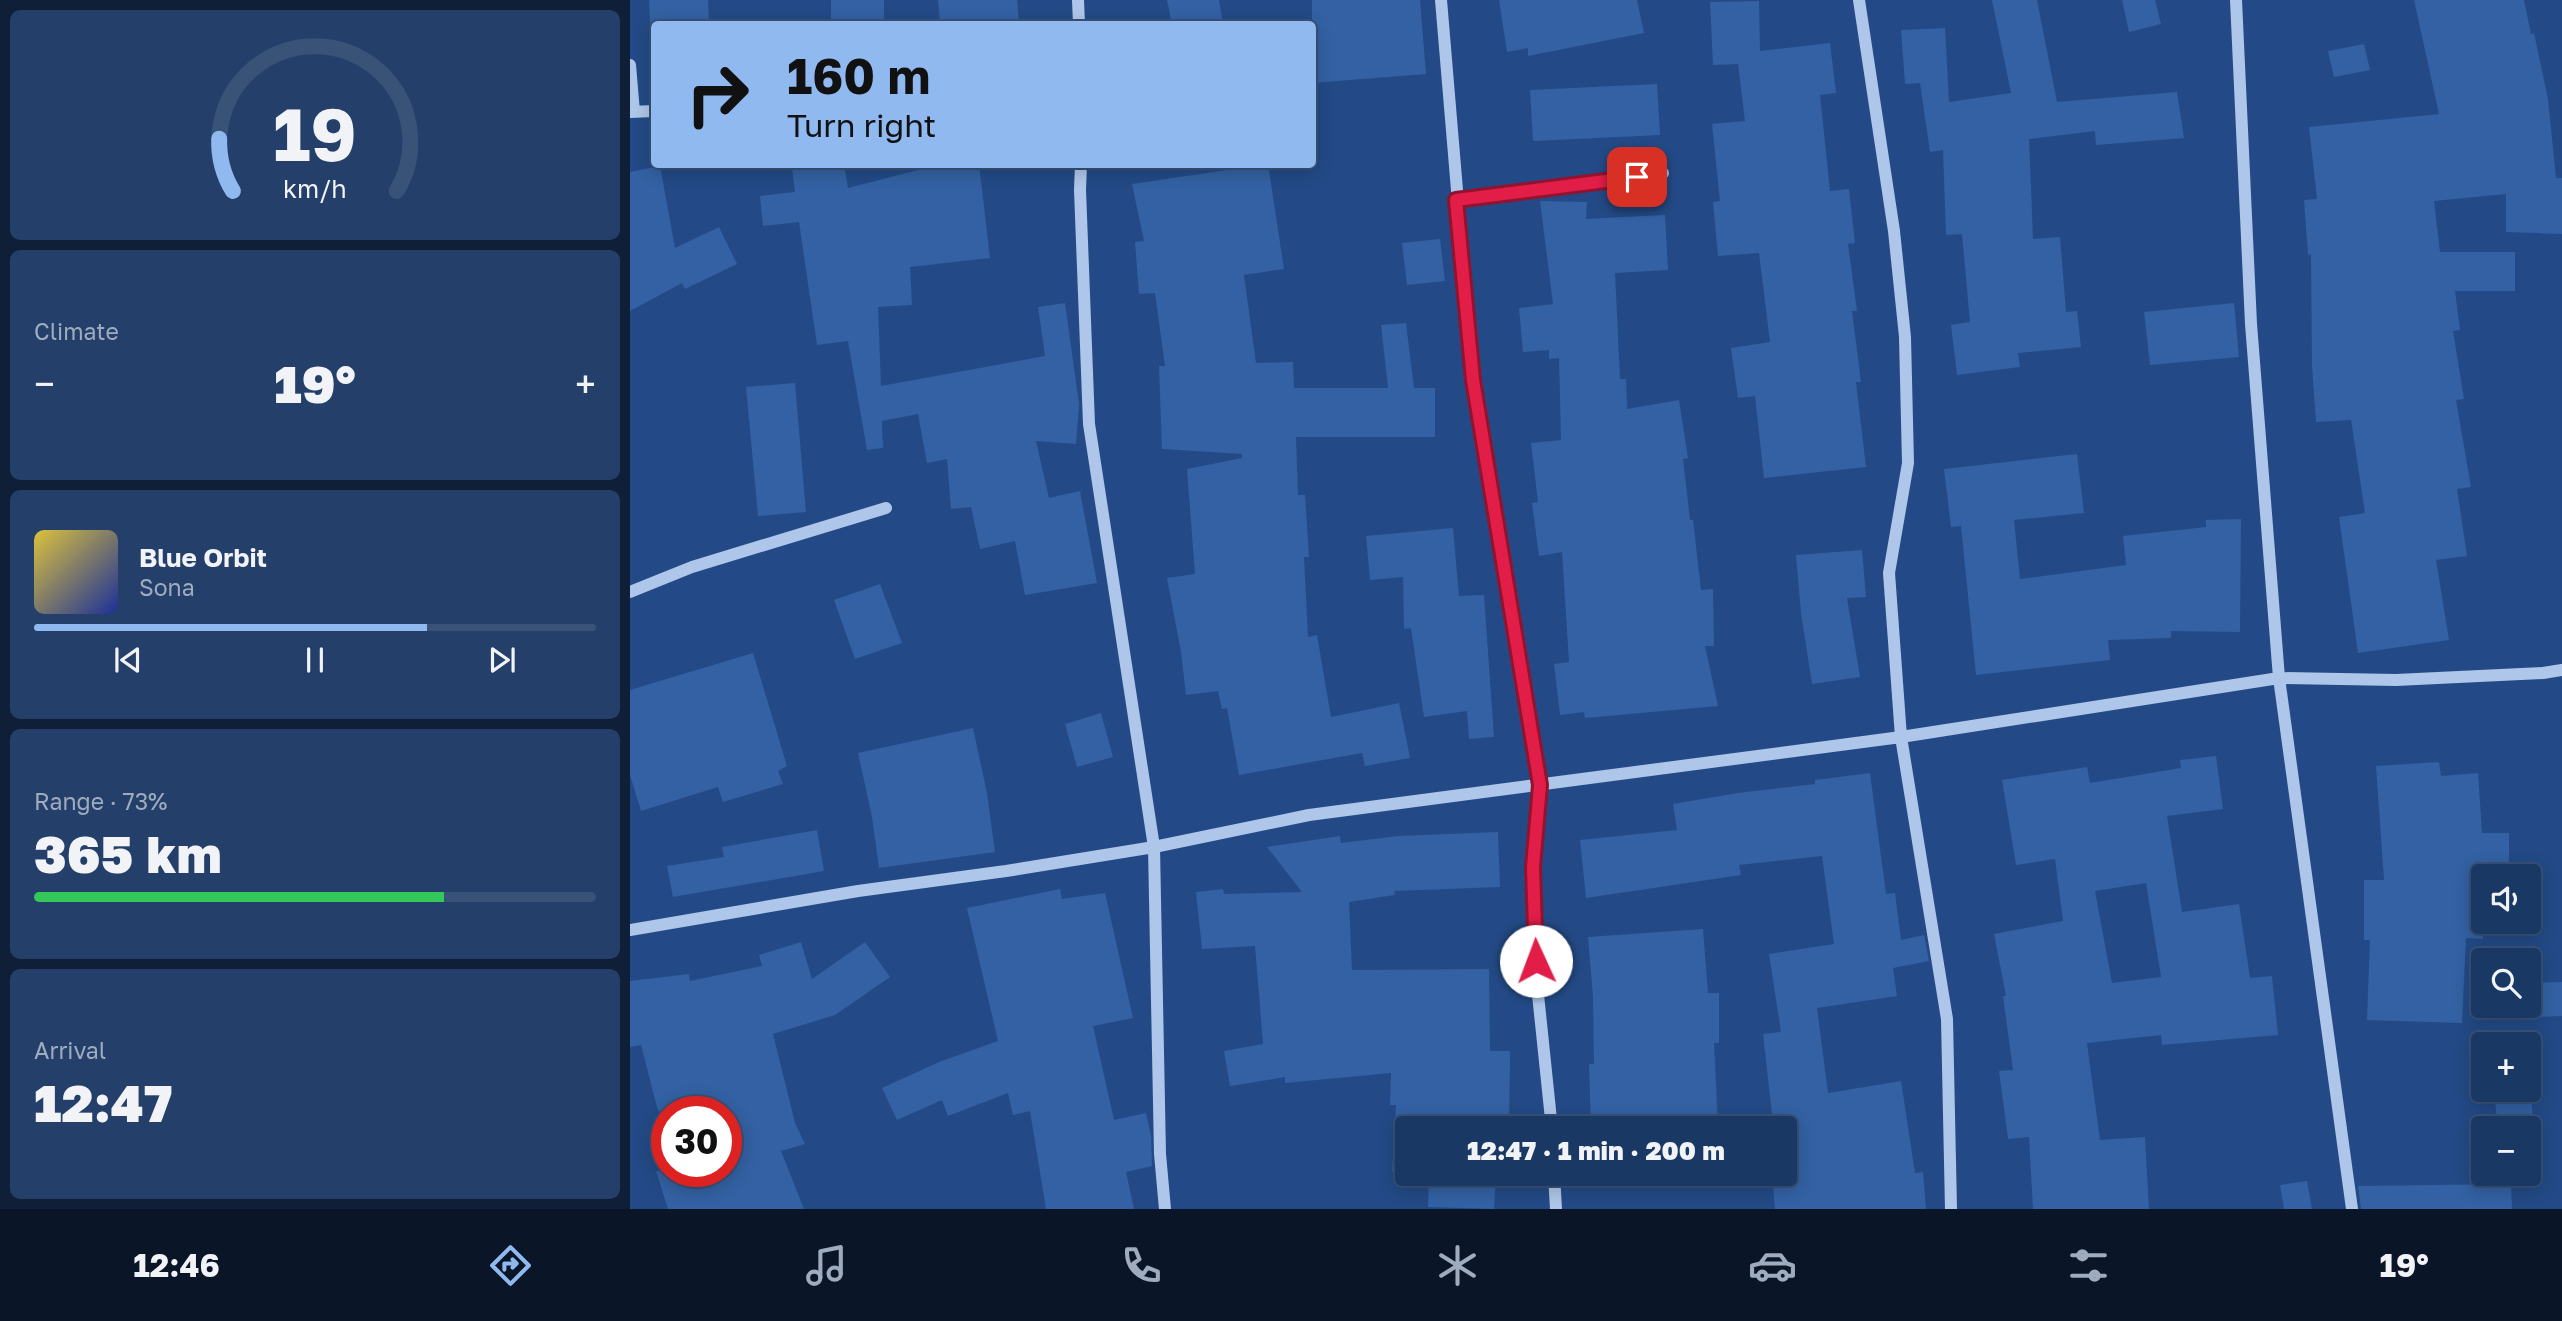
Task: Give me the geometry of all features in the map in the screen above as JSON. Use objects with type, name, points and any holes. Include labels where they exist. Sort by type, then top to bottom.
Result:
[{"type":"street","points":[[1078,0],[1079,21]]},
{"type":"street","points":[[1441,0],[1473,380],[1540,785],[1533,867],[1537,985],[1551,1116]]},
{"type":"street","points":[[1859,0],[1894,231],[1905,337],[1908,463],[1889,573],[1901,737],[1947,1019],[1951,1209]]},
{"type":"street","points":[[2236,0],[2251,324],[2279,678],[2352,1209]]},
{"type":"street","points":[[630,65],[632,112],[651,111]]},
{"type":"street","points":[[1081,168],[1089,424],[1154,848],[1160,1154],[1165,1209]]},
{"type":"street","points":[[1456,200],[1663,173]]},
{"type":"street","points":[[630,592],[692,567],[886,508]]},
{"type":"street","points":[[630,930],[858,891],[1154,848],[1309,815],[1901,737],[2279,678],[2396,680],[2562,670]]},
{"type":"street","points":[[1555,1186],[1556,1209]]},
{"type":"building","points":[[649,0],[708,0],[709,21],[651,21],[650,24]]},
{"type":"building","points":[[831,0],[884,0],[884,21],[831,21]]},
{"type":"building","points":[[938,0],[1017,0],[1019,21],[940,21]]},
{"type":"building","points":[[1167,0],[1219,0],[1222,21],[1171,21]]},
{"type":"building","points":[[1312,0],[1420,0],[1426,74],[1316,83],[1316,21],[1312,21]]},
{"type":"building","points":[[1499,0],[1637,0],[1644,33],[1528,56],[1528,48],[1507,52]]},
{"type":"building","points":[[1992,0],[2037,0],[2057,102],[2177,92],[2184,138],[2096,145],[2095,131],[2029,139],[2033,239],[2060,237],[2066,312],[2077,311],[2081,347],[2018,353],[2020,367],[1957,375],[1951,325],[1970,322],[1962,234],[1946,235],[1943,150],[1930,152],[1920,83],[1905,84],[1901,30],[1945,28],[1949,102],[2011,93]]},
{"type":"building","points":[[2122,0],[2155,0],[2161,24],[2129,32]]},
{"type":"building","points":[[2414,0],[2524,0],[2548,99],[2556,178],[2562,178],[2562,234],[2506,232],[2506,194],[2434,201],[2440,252],[2515,252],[2515,291],[2455,291],[2460,330],[2453,331],[2464,399],[2456,400],[2471,487],[2457,489],[2467,556],[2436,560],[2449,640],[2358,653],[2339,517],[2365,513],[2351,420],[2316,422],[2312,365],[2311,254],[2308,255],[2304,200],[2317,199],[2309,127],[2439,114]]},
{"type":"building","points":[[1759,1],[1760,51],[1830,43],[1836,93],[1820,95],[1830,191],[1849,189],[1855,243],[1848,244],[1857,311],[1852,311],[1861,382],[1856,382],[1866,467],[1764,478],[1755,396],[1738,398],[1731,348],[1770,342],[1759,253],[1718,256],[1713,202],[1720,201],[1712,124],[1745,121],[1738,64],[1713,65],[1710,2]]},
{"type":"building","points":[[2364,44],[2370,70],[2334,77],[2328,51]]},
{"type":"building","points":[[1657,84],[1660,135],[1533,141],[1530,90]]},
{"type":"building","points":[[660,168],[675,248],[719,227],[737,264],[685,289],[682,283],[630,311],[630,172]]},
{"type":"building","points":[[792,168],[845,168],[848,188],[926,168],[979,168],[990,258],[910,267],[912,305],[878,307],[881,386],[1045,356],[1038,307],[1065,303],[1079,404],[1076,444],[1036,441],[1049,498],[1080,491],[1097,583],[1025,595],[1015,541],[980,549],[971,507],[951,509],[947,459],[927,463],[918,414],[882,421],[883,448],[867,450],[848,341],[817,345],[799,222],[763,226],[760,196],[795,192]]},
{"type":"building","points":[[1241,168],[1269,168],[1284,269],[1244,275],[1256,363],[1293,362],[1294,388],[1388,388],[1381,325],[1406,323],[1414,388],[1435,388],[1435,437],[1296,437],[1298,495],[1305,495],[1309,557],[1304,557],[1308,637],[1317,635],[1331,717],[1399,703],[1410,758],[1365,766],[1362,753],[1239,775],[1227,708],[1222,709],[1218,691],[1186,695],[1167,578],[1195,574],[1187,469],[1242,458],[1242,454],[1162,449],[1159,366],[1165,366],[1155,293],[1139,294],[1135,242],[1144,241],[1132,184]]},
{"type":"building","points":[[1540,201],[1587,202],[1586,219],[1665,215],[1668,270],[1615,273],[1620,379],[1626,379],[1627,409],[1679,400],[1688,458],[1683,459],[1690,520],[1693,520],[1701,590],[1713,589],[1714,646],[1705,646],[1718,706],[1585,718],[1584,712],[1560,715],[1554,664],[1569,662],[1562,552],[1539,556],[1532,503],[1538,502],[1531,443],[1561,440],[1559,358],[1549,359],[1549,350],[1523,352],[1519,308],[1553,304]]},
{"type":"building","points":[[1440,239],[1445,281],[1407,285],[1402,243]]},
{"type":"building","points":[[2234,303],[2239,357],[2150,365],[2144,312]]},
{"type":"building","points":[[795,383],[806,512],[758,516],[746,387]]},
{"type":"building","points":[[2077,454],[2084,513],[2014,520],[2020,579],[2126,565],[2123,536],[2206,527],[2206,520],[2241,519],[2240,632],[2171,631],[2171,638],[2108,640],[2110,660],[1976,675],[1961,526],[1951,527],[1944,469]]},
{"type":"building","points":[[1453,528],[1459,596],[1484,595],[1494,737],[1469,739],[1467,711],[1424,717],[1411,628],[1404,629],[1403,577],[1370,580],[1366,536]]},
{"type":"building","points":[[1862,550],[1866,597],[1847,598],[1860,677],[1812,684],[1801,613],[1796,555]]},
{"type":"building","points":[[880,584],[902,643],[855,659],[834,600]]},
{"type":"building","points":[[753,653],[787,766],[778,771],[783,784],[723,802],[718,787],[641,811],[630,775],[630,690]]},
{"type":"building","points":[[1101,713],[1113,757],[1077,767],[1065,724]]},
{"type":"building","points":[[973,728],[987,793],[995,852],[879,868],[872,817],[858,753]]},
{"type":"building","points":[[2216,756],[2223,809],[2167,816],[2182,912],[2239,904],[2250,978],[2272,976],[2278,1035],[2162,1045],[2161,1035],[2087,1043],[2100,1140],[2145,1137],[2149,1209],[2033,1209],[2029,1137],[2008,1139],[1999,1071],[2013,1070],[2003,996],[2006,996],[1994,934],[2063,921],[2055,859],[2016,865],[2002,780],[2087,767],[2090,783],[2181,768],[2180,760]],"holes":[[[2146,883],[2161,977],[2112,983],[2095,891]]]},
{"type":"building","points":[[2439,762],[2441,776],[2478,773],[2482,833],[2509,833],[2509,864],[2471,864],[2471,934],[2483,934],[2483,939],[2466,938],[2462,1023],[2367,1020],[2370,940],[2364,940],[2364,880],[2384,880],[2376,766]]},
{"type":"building","points":[[1870,773],[1886,894],[1895,893],[1901,940],[1924,935],[1929,961],[1893,968],[1897,996],[1817,1008],[1828,1093],[1901,1081],[1915,1173],[1923,1172],[1926,1209],[1775,1209],[1773,1186],[1797,1186],[1797,1116],[1766,1116],[1772,1115],[1763,1034],[1781,1032],[1769,954],[1834,944],[1822,856],[1739,865],[1741,875],[1586,898],[1580,840],[1677,830],[1673,804],[1815,784],[1815,780]]},
{"type":"building","points":[[817,830],[824,871],[673,897],[667,866],[724,857],[722,847]]},
{"type":"building","points":[[1498,832],[1500,887],[1394,891],[1395,895],[1349,902],[1352,970],[1489,969],[1490,1051],[1510,1051],[1509,1116],[1395,1116],[1396,1105],[1390,1105],[1391,1073],[1285,1083],[1285,1077],[1230,1086],[1224,1051],[1263,1044],[1255,946],[1202,949],[1196,892],[1223,889],[1224,894],[1302,892],[1267,847],[1340,836],[1341,843],[1398,836]]},
{"type":"building","points":[[1060,889],[1062,899],[1105,893],[1133,1018],[1093,1026],[1114,1120],[1146,1113],[1151,1136],[1152,1166],[1126,1172],[1134,1209],[1046,1209],[1030,1111],[1013,1115],[1008,1093],[948,1116],[942,1100],[897,1120],[882,1088],[939,1062],[998,1041],[967,908]]},
{"type":"building","points":[[1703,929],[1708,993],[1719,993],[1719,1043],[1714,1043],[1718,1116],[1591,1116],[1589,1064],[1594,1064],[1593,996],[1588,937]]},
{"type":"building","points":[[801,942],[812,979],[865,942],[890,977],[835,1015],[773,1034],[795,1123],[805,1144],[781,1151],[804,1209],[668,1209],[661,1187],[742,1187],[742,1096],[654,1096],[641,1045],[630,1047],[630,981],[689,974],[690,981],[762,966],[759,955]]},
{"type":"building","points":[[2562,982],[2562,1016],[2541,1017],[2541,983]]},
{"type":"building","points":[[2495,1102],[2531,1102],[2533,1116],[2497,1116]]},
{"type":"building","points":[[1395,1122],[1395,1172],[1392,1172]]},
{"type":"building","points":[[2307,1181],[2312,1209],[2284,1209],[2280,1185]]},
{"type":"building","points":[[1429,1186],[1495,1186],[1494,1209],[1428,1207]]},
{"type":"building","points":[[2358,1186],[2511,1186],[2512,1209],[2361,1209]]},
{"type":"route","points":[[1536,961],[1533,867],[1540,785],[1473,380],[1456,200],[1637,177]]}]
